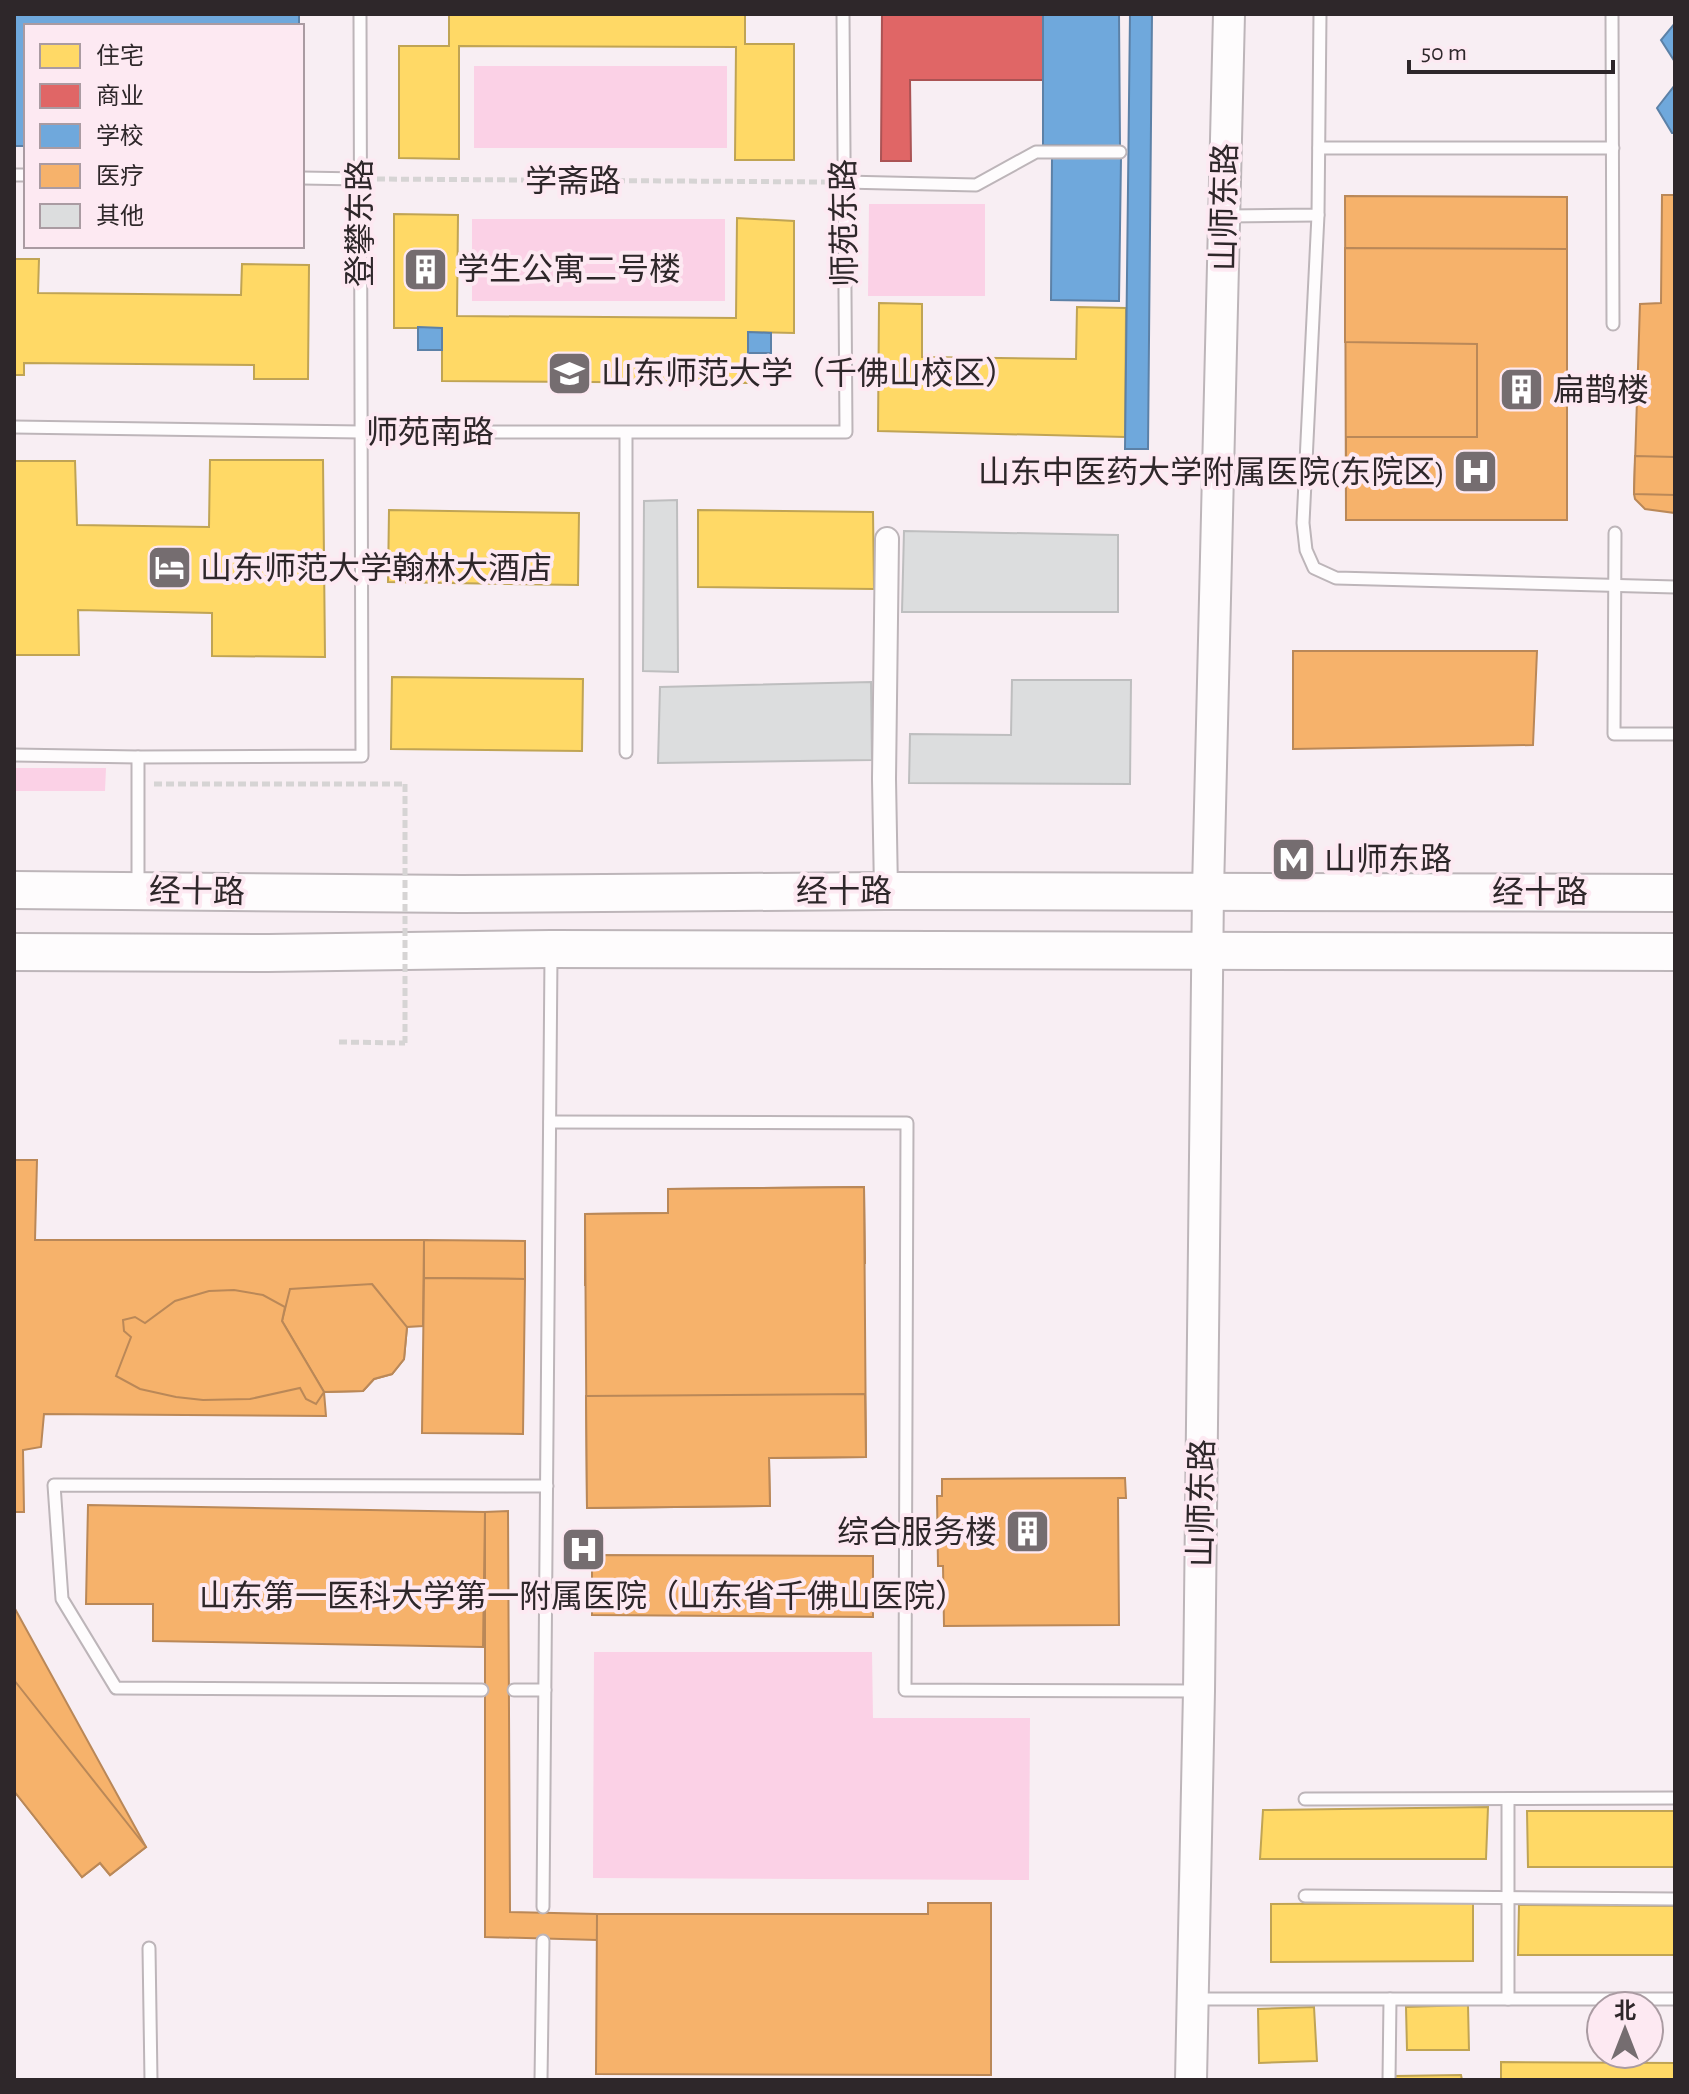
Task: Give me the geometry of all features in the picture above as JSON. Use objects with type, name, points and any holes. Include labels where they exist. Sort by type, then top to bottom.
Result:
[{"type":"highway","name":"经十路","points":[[14,890],[461,894],[886,891],[1675,893]]},
{"type":"highway","name":"经十路","points":[[14,952],[268,953],[551,949],[1675,952]]},
{"type":"main road","name":"山师东路","points":[[1191,2080],[1199,1691],[1208,891],[1229,14]]},
{"type":"street","points":[[886,891],[887,539]]},
{"type":"lane","name":"登攀东路","points":[[138,757],[362,756],[360,14]]},
{"type":"lane","name":"师苑东路","points":[[843,14],[846,432]]},
{"type":"lane","points":[[1320,14],[1318,215],[1303,523],[1306,550],[1314,568],[1336,578],[1675,587]]},
{"type":"lane","points":[[1612,14],[1613,324]]},
{"type":"lane","points":[[1319,148],[1613,148]]},
{"type":"lane","points":[[844,182],[976,185],[1036,152],[1120,152]]},
{"type":"lane","points":[[304,178],[360,179]]},
{"type":"lane","points":[[1224,216],[1318,215]]},
{"type":"lane","name":"师苑南路","points":[[14,427],[361,432],[846,432]]},
{"type":"lane","points":[[626,433],[626,752]]},
{"type":"lane","points":[[1615,533],[1614,734],[1675,734]]},
{"type":"lane","points":[[14,755],[138,757],[138,890]]},
{"type":"lane","points":[[543,1907],[551,949]]},
{"type":"lane","points":[[550,1122],[907,1123],[905,1690],[1199,1691]]},
{"type":"lane","points":[[482,1690],[116,1688],[62,1599],[54,1485],[547,1486]]},
{"type":"lane","points":[[514,1690],[545,1690]]},
{"type":"lane","points":[[1305,1799],[1675,1798]]},
{"type":"lane","points":[[1508,1799],[1508,1999]]},
{"type":"lane","points":[[1305,1896],[1675,1899]]},
{"type":"lane","points":[[541,2080],[543,1941]]},
{"type":"lane","points":[[149,1948],[151,2080]]},
{"type":"lane","points":[[1193,1999],[1675,1999]]},
{"type":"lane","points":[[1389,2080],[1390,1999]]},
{"type":"path","name":"学斋路","points":[[360,179],[844,182]]},
{"type":"path","points":[[138,784],[405,784],[405,1043],[339,1042]]},
{"type":"shaded area","points":[[474,66],[727,66],[727,148],[474,148]]},
{"type":"shaded area","points":[[869,204],[985,204],[985,296],[868,296]]},
{"type":"shaded area","points":[[472,219],[725,219],[725,301],[472,301]]},
{"type":"shaded area","points":[[14,768],[106,768],[105,791],[14,791]]},
{"type":"shaded area","points":[[594,1652],[872,1652],[873,1718],[1030,1718],[1029,1880],[593,1878]]},
{"type":"building: 住宅","points":[[449,14],[745,14],[745,44],[794,44],[794,160],[735,160],[736,47],[459,46],[459,159],[399,158],[399,46],[449,46]]},
{"type":"building: 住宅","name":"学生公寓二号楼","points":[[394,214],[458,215],[457,316],[736,318],[737,218],[794,221],[794,333],[748,332],[748,383],[442,381],[442,328],[394,328]]},
{"type":"building: 住宅","points":[[14,259],[39,259],[38,293],[241,295],[242,264],[309,265],[308,379],[254,379],[254,365],[24,363],[24,375],[14,375]]},
{"type":"building: 住宅","points":[[879,303],[922,304],[922,357],[1076,359],[1077,307],[1126,308],[1125,437],[878,431]]},
{"type":"building: 住宅","name":"山东师范大学翰林大酒店","points":[[210,460],[323,460],[325,657],[212,656],[212,613],[78,610],[79,655],[14,655],[14,461],[75,461],[77,525],[209,527]]},
{"type":"building: 住宅","points":[[389,510],[579,513],[578,585],[388,582]]},
{"type":"building: 住宅","points":[[698,510],[873,512],[874,589],[698,587]]},
{"type":"building: 住宅","points":[[392,677],[583,679],[582,751],[391,749]]},
{"type":"building: 住宅","points":[[1488,1807],[1486,1859],[1260,1859],[1263,1810]]},
{"type":"building: 住宅","points":[[1527,1811],[1675,1811],[1675,1867],[1528,1867]]},
{"type":"building: 住宅","points":[[1473,1903],[1473,1961],[1271,1962],[1271,1904]]},
{"type":"building: 住宅","points":[[1519,1905],[1675,1906],[1675,1955],[1518,1955]]},
{"type":"building: 住宅","points":[[1468,2005],[1469,2050],[1407,2050],[1406,2007]]},
{"type":"building: 住宅","points":[[1314,2007],[1317,2061],[1259,2063],[1258,2009]]},
{"type":"building: 住宅","points":[[1501,2062],[1585,2062],[1585,2070],[1665,2070],[1665,2063],[1675,2063],[1675,2080],[1501,2080]]},
{"type":"building: 住宅","points":[[1461,2075],[1462,2080],[1395,2080],[1395,2076]]},
{"type":"building: 商业","points":[[882,14],[1043,14],[1043,80],[910,80],[911,161],[881,161]]},
{"type":"building: 学校","points":[[14,14],[299,14],[299,24],[24,24],[24,146],[14,146]]},
{"type":"building: 学校","points":[[1043,14],[1119,14],[1120,146],[1043,145]]},
{"type":"building: 学校","points":[[1130,14],[1152,14],[1148,449],[1125,449]]},
{"type":"building: 学校","points":[[1675,23],[1675,62],[1661,40]]},
{"type":"building: 学校","points":[[1675,85],[1675,133],[1672,133],[1657,108]]},
{"type":"building: 学校","points":[[1052,157],[1121,157],[1119,301],[1051,300]]},
{"type":"building: 学校","points":[[418,327],[442,328],[442,350],[418,350]]},
{"type":"building: 学校","points":[[748,332],[771,333],[771,353],[748,353]]},
{"type":"building: 医疗","points":[[1662,195],[1675,195],[1675,513],[1645,509],[1634,494],[1640,304],[1661,303]]},
{"type":"building: 医疗","name":"扁鹊楼","points":[[1345,196],[1567,197],[1567,520],[1346,520]]},
{"type":"building: 医疗","name":"扁鹊楼","points":[[1345,248],[1567,249],[1567,520],[1346,520],[1346,437],[1477,437],[1477,344],[1345,342]]},
{"type":"building: 医疗","points":[[1635,456],[1675,457],[1675,495],[1634,494]]},
{"type":"building: 医疗","points":[[1293,651],[1537,651],[1533,745],[1293,749]]},
{"type":"building: 医疗","points":[[14,1160],[37,1160],[35,1240],[424,1240],[423,1326],[407,1327],[404,1359],[392,1374],[374,1379],[363,1391],[324,1392],[326,1416],[44,1414],[41,1447],[23,1450],[24,1512],[14,1512]]},
{"type":"building: 医疗","points":[[864,1187],[865,1263],[770,1265],[771,1283],[585,1285],[585,1214],[668,1213],[668,1189]]},
{"type":"building: 医疗","points":[[864,1187],[866,1457],[769,1458],[770,1506],[587,1508],[585,1214],[668,1213],[668,1189]]},
{"type":"building: 医疗","points":[[424,1240],[525,1241],[525,1279],[424,1278]]},
{"type":"building: 医疗","points":[[424,1278],[525,1279],[523,1434],[422,1433]]},
{"type":"building: 医疗","points":[[372,1284],[407,1327],[404,1359],[392,1374],[374,1379],[363,1391],[324,1392],[282,1321],[290,1289]]},
{"type":"building: 医疗","points":[[234,1290],[263,1295],[285,1307],[282,1321],[324,1392],[316,1404],[306,1399],[300,1388],[250,1399],[203,1400],[140,1389],[116,1376],[131,1337],[124,1331],[123,1320],[135,1317],[145,1323],[175,1301],[209,1291]]},
{"type":"building: 医疗","points":[[865,1394],[866,1457],[769,1458],[770,1506],[587,1508],[586,1396]]},
{"type":"building: 医疗","name":"综合服务楼","points":[[1125,1478],[1126,1498],[1118,1498],[1119,1625],[944,1626],[943,1566],[938,1566],[937,1496],[942,1496],[942,1479]]},
{"type":"building: 医疗","points":[[88,1505],[485,1512],[483,1647],[153,1641],[153,1604],[86,1604]]},
{"type":"building: 医疗","points":[[508,1511],[510,1912],[597,1914],[597,1940],[485,1937],[485,1512]]},
{"type":"building: 医疗","points":[[592,1555],[873,1556],[873,1617],[592,1615]]},
{"type":"building: 医疗","points":[[14,1607],[146,1847],[110,1875],[100,1863],[82,1877],[14,1791]]},
{"type":"building: 医疗","points":[[14,1680],[146,1847],[110,1875],[100,1863],[82,1877],[14,1791]]},
{"type":"building: 医疗","points":[[928,1903],[991,1903],[991,2075],[596,2074],[597,1914],[928,1914]]},
{"type":"building: 其他","points":[[677,500],[678,672],[643,671],[644,501]]},
{"type":"building: 其他","points":[[904,531],[1118,535],[1118,612],[902,612]]},
{"type":"building: 其他","points":[[1012,680],[1131,680],[1130,784],[909,783],[910,734],[1011,735]]},
{"type":"building: 其他","points":[[871,682],[872,760],[658,763],[660,687]]},
{"type":"place","name":"学生公寓二号楼","points":[[426,269]]},
{"type":"place","name":"山东师范大学（千佛山校区）","points":[[570,373]]},
{"type":"place","name":"扁鹊楼","points":[[1522,390]]},
{"type":"place","name":"山东中医药大学附属医院(东院区)","points":[[1476,472]]},
{"type":"place","name":"山东师范大学翰林大酒店","points":[[169,568]]},
{"type":"place","name":"山师东路","points":[[1293,859]]},
{"type":"place","name":"综合服务楼","points":[[1028,1532]]},
{"type":"place","name":"山东第一医科大学第一附属医院（山东省千佛山医院）","points":[[583,1549]]}]
